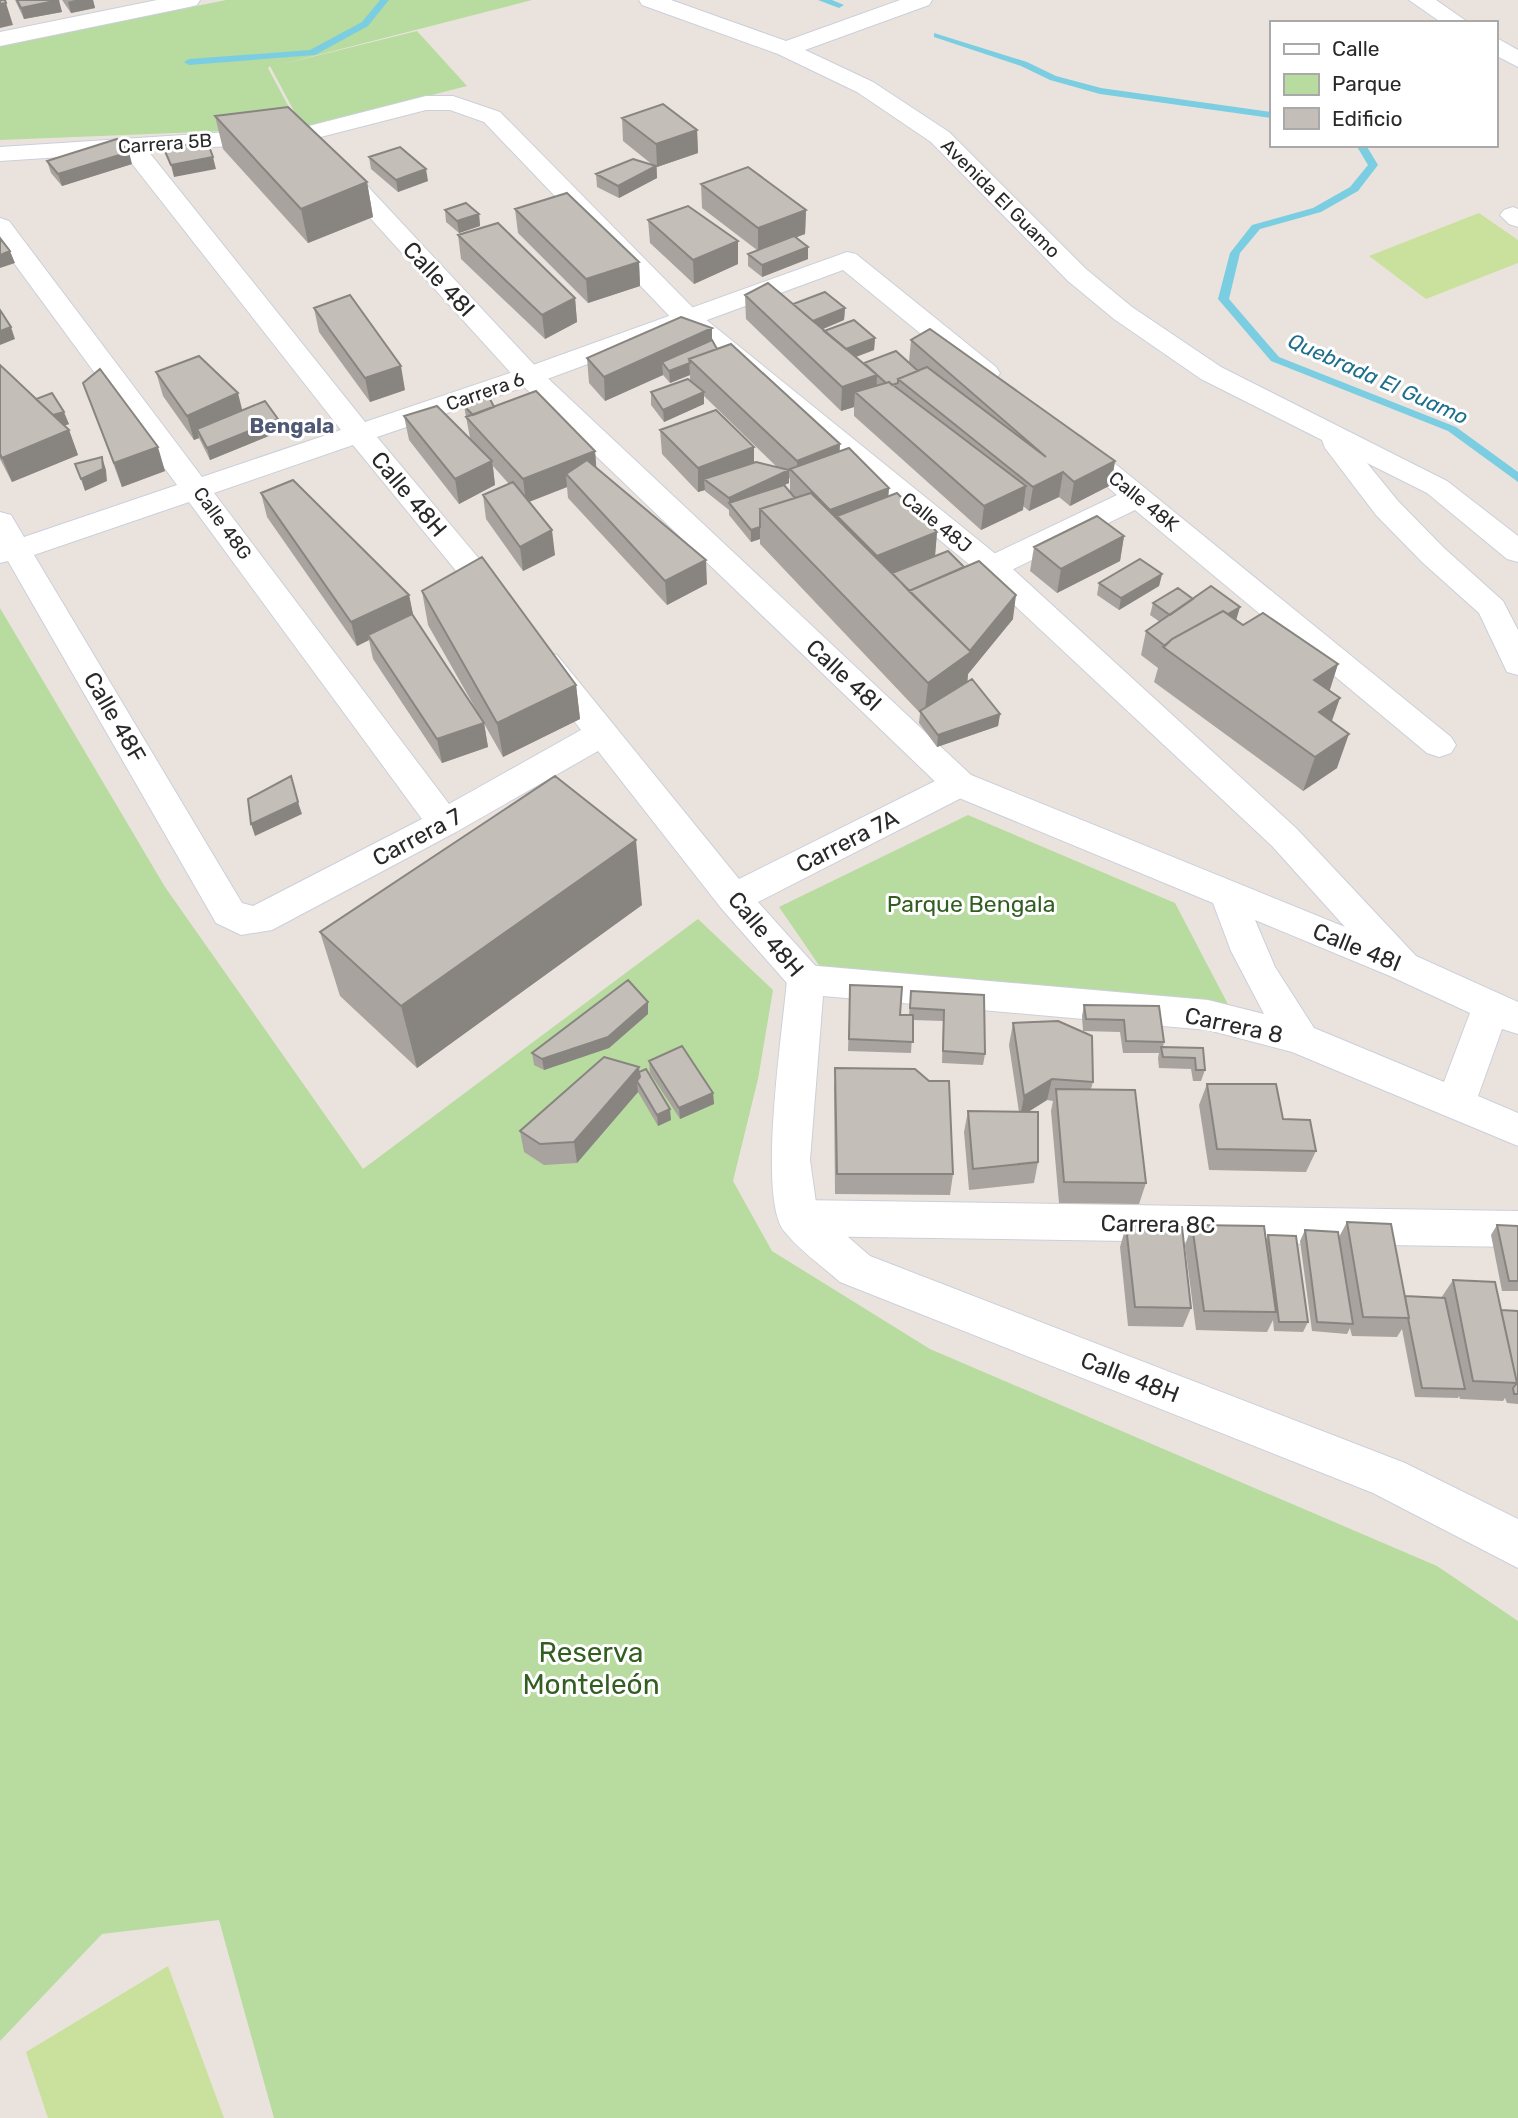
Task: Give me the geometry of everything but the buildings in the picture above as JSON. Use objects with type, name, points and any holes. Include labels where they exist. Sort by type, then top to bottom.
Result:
[{"type":"street","points":[[0,39],[189,0]]},
{"type":"street","name":"Avenida El Guamo","points":[[650,0],[786,49],[865,87],[940,137],[1077,275],[1123,313],[1211,373],[1329,435],[1437,487],[1518,552]]},
{"type":"street","points":[[786,49],[921,0]]},
{"type":"street","points":[[1420,0],[1455,21]]},
{"type":"street","points":[[1497,43],[1518,36]]},
{"type":"street","points":[[1497,45],[1518,60]]},
{"type":"street","name":"Carrera 5B","points":[[0,154],[305,134],[426,103],[453,103]]},
{"type":"street","name":"Calle 48J","points":[[453,103],[492,117],[689,320],[992,567],[1284,837],[1403,966]]},
{"type":"street","name":"Calle 48I","points":[[305,134],[529,376],[959,784],[1403,966],[1504,1013]]},
{"type":"street","name":"Calle 48H","points":[[131,146],[359,434],[734,898],[806,980],[790,1160],[798,1219],[855,1269],[1389,1478],[1508,1538],[1518,1546]]},
{"type":"street","name":"Calle 48G","points":[[0,226],[444,823]]},
{"type":"street","name":"Carrera 6","points":[[9,551],[529,376],[689,320],[847,260],[1009,391]]},
{"type":"street","name":"Calle 48K","points":[[1052,426],[1439,745]]},
{"type":"street","name":"Avenida El Guamo","points":[[1329,435],[1387,508],[1433,555],[1492,608],[1518,664]]},
{"type":"street","points":[[992,567],[1139,496]]},
{"type":"street","name":"Calle 48F","points":[[0,522],[9,551],[229,913]]},
{"type":"street","name":"Carrera 7","points":[[229,913],[241,921],[259,920],[444,823],[602,733]]},
{"type":"street","name":"Carrera 7A","points":[[734,898],[959,784]]},
{"type":"street","points":[[1228,894],[1238,930],[1254,966],[1274,1003],[1300,1039]]},
{"type":"street","name":"Carrera 8","points":[[806,980],[1208,1015],[1300,1039],[1518,1130]]},
{"type":"street","points":[[1456,1103],[1504,1013]]},
{"type":"street","name":"Carrera 8C","points":[[798,1219],[1518,1229]]},
{"type":"green space","points":[[226,0],[532,0],[271,67],[417,31],[467,86],[303,128],[270,66],[268,68],[300,128],[0,140],[0,46]]},
{"type":"green space","points":[[1479,213],[1518,240],[1518,263],[1426,299],[1369,256]]},
{"type":"green space","name":"Reserva Monteleón","points":[[0,608],[165,887],[363,1169],[698,919],[773,990],[758,1079],[733,1181],[772,1251],[930,1349],[1437,1566],[1518,1621],[1518,2118],[274,2118],[219,1920],[102,1934],[0,2041]]},
{"type":"green space","name":"Parque Bengala","points":[[968,815],[1175,903],[1231,1010],[823,971],[779,907]]},
{"type":"green space","points":[[168,1966],[224,2118],[48,2118],[26,2052]]},
{"type":"waterway","points":[[189,62],[312,53],[365,24],[385,0]]},
{"type":"waterway","name":"Quebrada El Guamo","points":[[822,0],[839,5]]},
{"type":"waterway","name":"Quebrada El Guamo","points":[[937,35],[1024,64],[1053,78],[1100,91],[1270,115]]},
{"type":"waterway","name":"Quebrada El Guamo","points":[[1362,147],[1373,165],[1354,189],[1317,210],[1256,227],[1235,253],[1223,299],[1275,359],[1452,429],[1518,478]]},
{"type":"district","name":"Bengala","points":[[292,426]]}]
